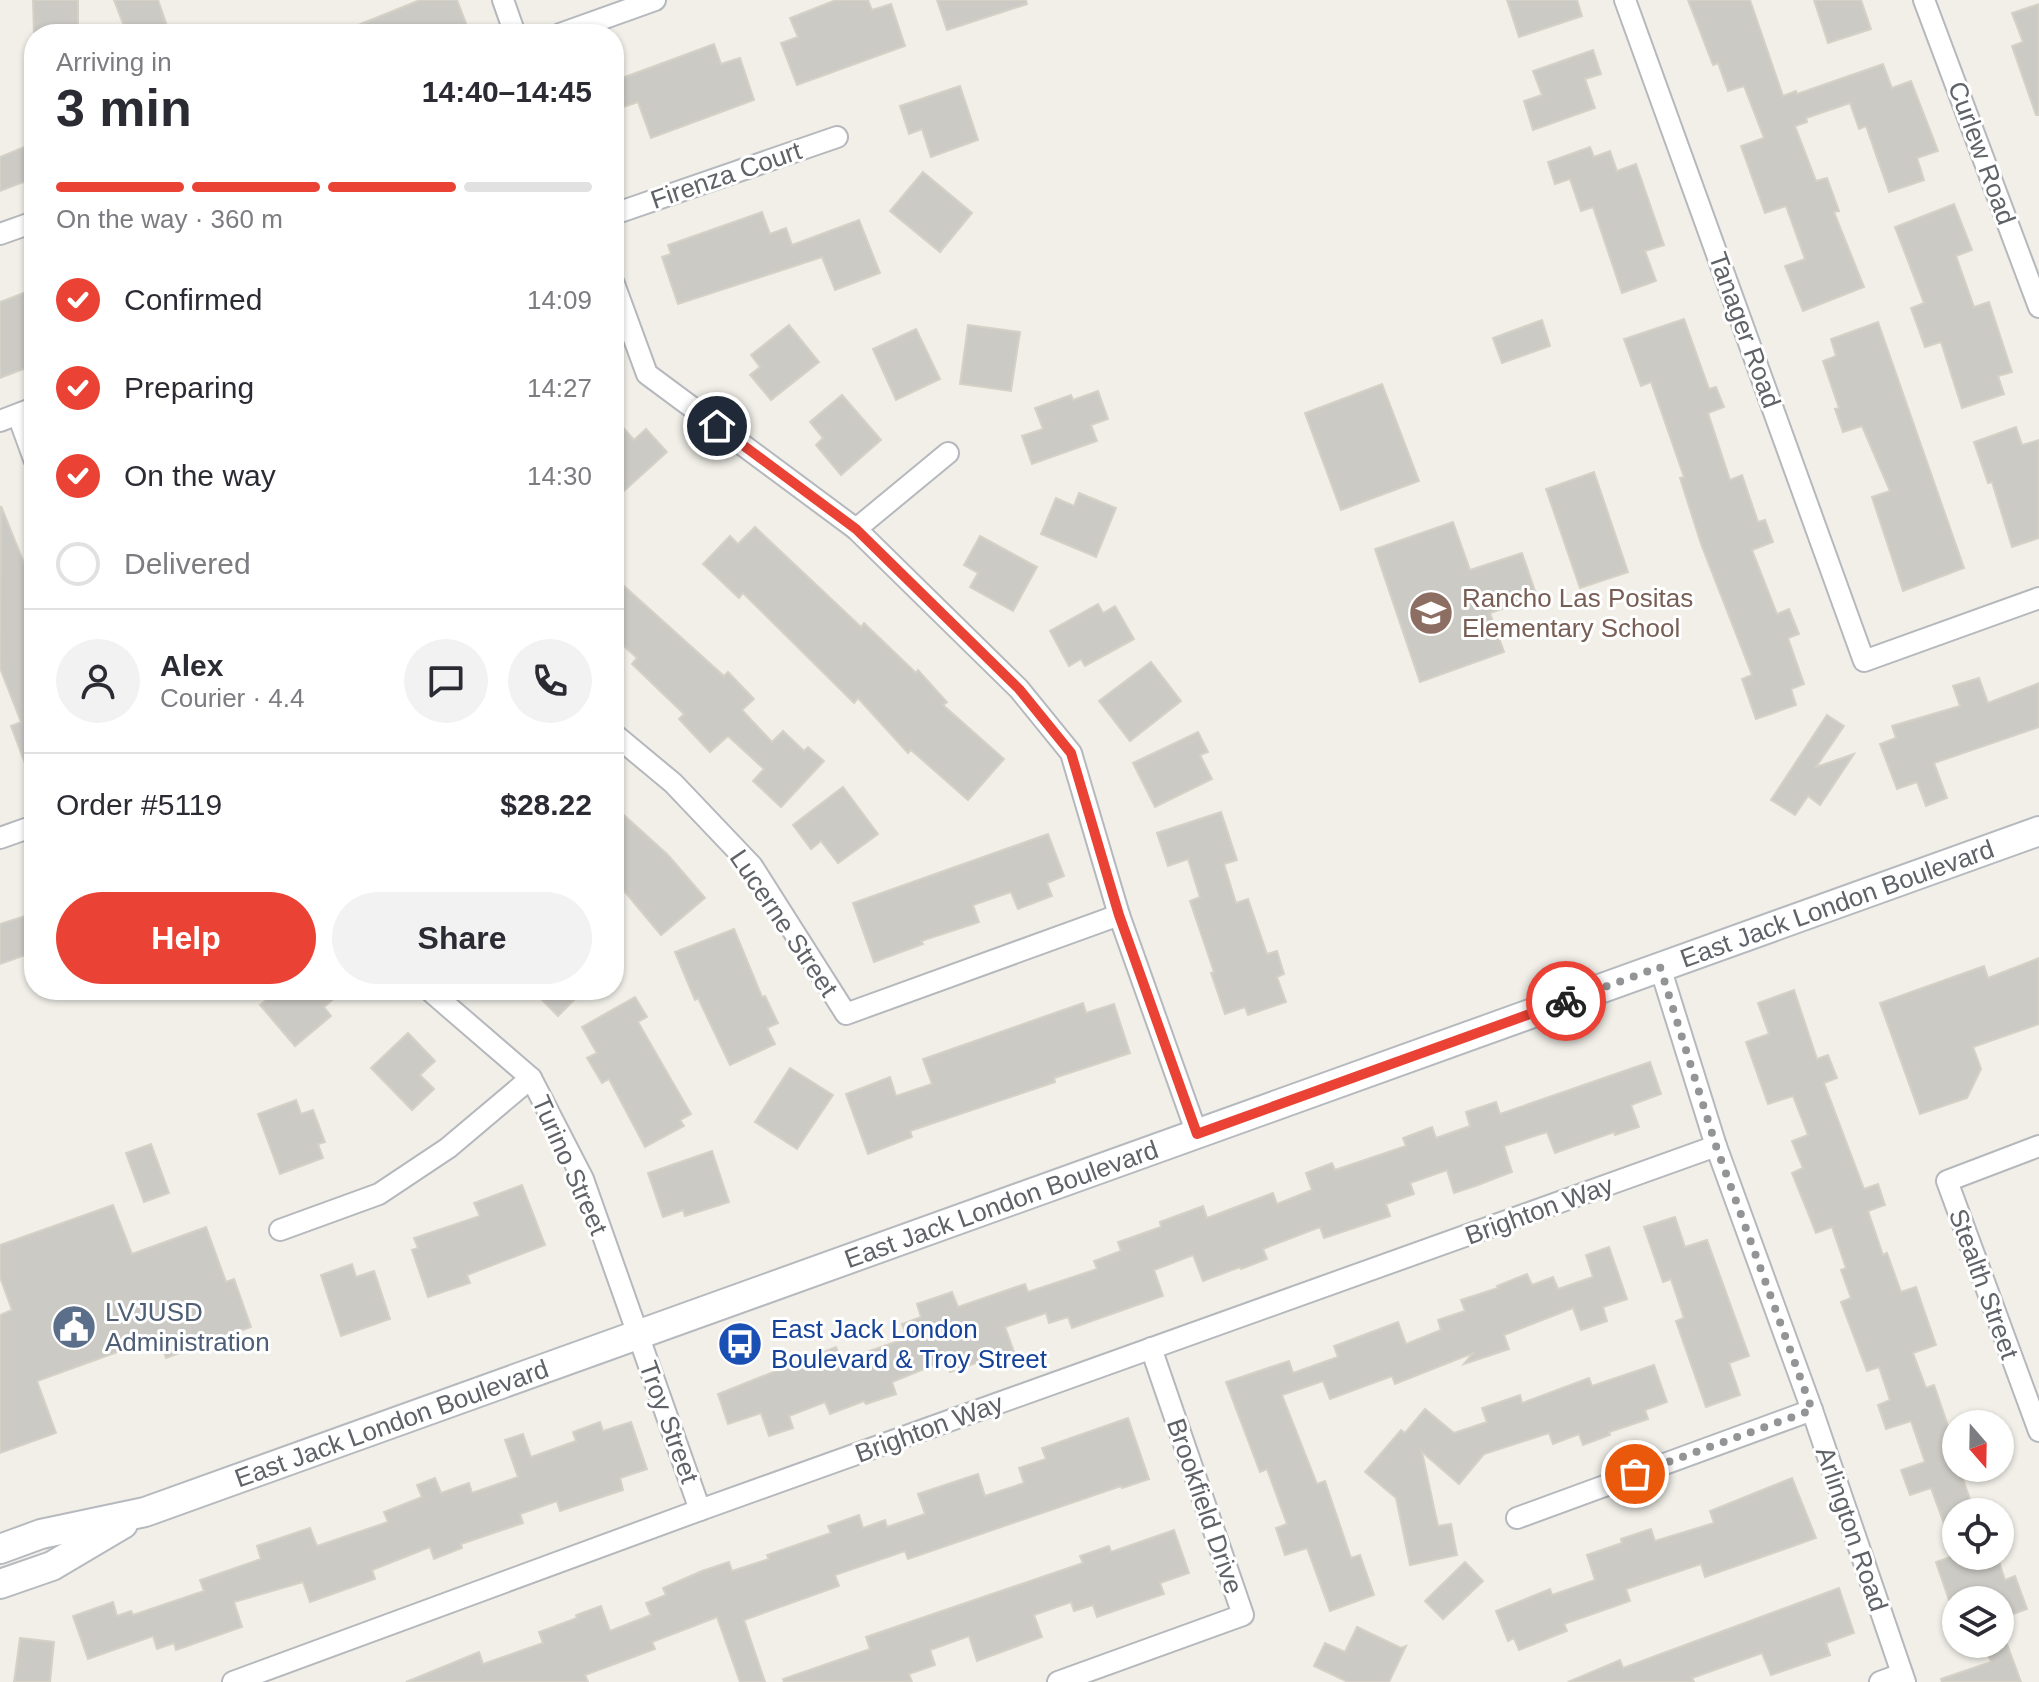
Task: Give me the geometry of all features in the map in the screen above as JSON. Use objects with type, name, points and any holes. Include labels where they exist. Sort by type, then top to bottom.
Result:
[{"type":"main road","name":"East Jack London Boulevard","points":[[0,1549],[41,1534],[145,1512],[2039,831]]},
{"type":"main road","name":"East Jack London Boulevard","points":[[0,1584],[52,1566],[145,1512]]},
{"type":"street","points":[[503,0],[511,24]]},
{"type":"street","points":[[588,24],[655,0]]},
{"type":"street","name":"Tanager Road","points":[[1625,0],[1864,661],[2039,598]]},
{"type":"street","name":"Curlew Road","points":[[1924,0],[2039,307]]},
{"type":"street","name":"Firenza Court","points":[[624,211],[837,137]]},
{"type":"street","points":[[0,234],[24,226]]},
{"type":"street","points":[[624,311],[647,374],[856,529],[1010,679],[1071,753],[1119,915],[1197,1134]]},
{"type":"street","points":[[856,529],[948,453]]},
{"type":"street","name":"Lucerne Street","points":[[624,742],[673,783],[752,866],[846,1014],[1119,915]]},
{"type":"street","points":[[0,838],[24,830]]},
{"type":"street","name":"Arlington Road","points":[[1660,967],[1716,1146],[1812,1410],[1904,1678]]},
{"type":"street","name":"Turino Street","points":[[441,1000],[531,1078],[583,1179],[637,1334]]},
{"type":"street","points":[[280,1230],[379,1194],[448,1148],[531,1078]]},
{"type":"street","name":"Brighton Way","points":[[233,1682],[700,1510],[1716,1146]]},
{"type":"street","name":"Stealth Street","points":[[2039,1146],[1947,1181],[2039,1431]]},
{"type":"street","name":"Troy Street","points":[[637,1334],[700,1510]]},
{"type":"street","name":"Brookfield Drive","points":[[1058,1682],[1243,1615],[1151,1348]]},
{"type":"street","points":[[1517,1518],[1812,1410]]},
{"type":"street","points":[[1880,1682],[1904,1678]]},
{"type":"building","points":[[33,0],[78,0],[78,24],[34,24]]},
{"type":"building","points":[[114,0],[158,0],[166,24],[123,24]]},
{"type":"building","points":[[420,0],[457,0],[466,24],[361,24]]},
{"type":"building","points":[[836,0],[868,0],[872,10],[891,4],[905,46],[797,85],[781,43],[798,37],[790,18]]},
{"type":"building","points":[[937,0],[1026,0],[1027,4],[947,30]]},
{"type":"building","points":[[1507,0],[1577,0],[1582,16],[1519,37]]},
{"type":"building","points":[[1688,0],[1750,0],[1783,96],[1883,64],[1892,88],[1911,81],[1938,151],[1917,158],[1924,180],[1889,192],[1866,126],[1859,129],[1850,103],[1806,118],[1807,122],[1795,126],[1816,181],[1827,178],[1839,211],[1834,212],[1864,287],[1803,311],[1785,266],[1805,259],[1786,206],[1765,213],[1741,146],[1764,138],[1744,86],[1728,91],[1718,63],[1713,65]]},
{"type":"building","points":[[1814,0],[1861,0],[1871,29],[1828,43]]},
{"type":"building","points":[[2039,4],[2039,115],[2036,115],[2012,46],[2023,42],[2012,13]]},
{"type":"building","points":[[714,44],[721,64],[740,58],[754,100],[651,138],[638,102],[624,107],[624,77]]},
{"type":"building","points":[[1593,50],[1601,74],[1585,79],[1595,108],[1533,130],[1524,101],[1542,95],[1533,71]]},
{"type":"building","points":[[960,86],[978,140],[931,157],[922,129],[909,134],[900,106]]},
{"type":"building","points":[[24,147],[24,182],[0,191],[0,157]]},
{"type":"building","points":[[1590,147],[1594,157],[1610,151],[1617,171],[1636,164],[1664,245],[1645,251],[1656,281],[1622,293],[1593,207],[1581,211],[1570,179],[1555,184],[1548,162]]},
{"type":"building","points":[[923,172],[972,213],[940,252],[890,211]]},
{"type":"building","points":[[1954,204],[1972,250],[1956,256],[1974,307],[1989,302],[2012,372],[1998,376],[2004,394],[1962,408],[1941,342],[1925,347],[1911,308],[1924,303],[1895,227]]},
{"type":"building","points":[[762,212],[770,234],[786,228],[792,245],[859,220],[880,273],[835,290],[822,257],[678,304],[662,257],[671,254],[668,245]]},
{"type":"building","points":[[24,293],[24,369],[0,378],[0,302]]},
{"type":"building","points":[[1684,319],[1709,389],[1716,387],[1724,407],[1708,413],[1730,480],[1742,475],[1758,522],[1765,520],[1773,542],[1752,550],[1777,614],[1789,609],[1799,634],[1788,638],[1804,684],[1791,689],[1796,705],[1756,719],[1742,679],[1752,675],[1701,544],[1680,478],[1684,477],[1651,382],[1641,386],[1624,339]]},
{"type":"building","points":[[1542,320],[1550,346],[1502,363],[1493,338]]},
{"type":"building","points":[[1878,322],[1964,568],[1903,591],[1872,497],[1890,491],[1862,426],[1843,432],[1835,409],[1839,408],[1823,361],[1836,356],[1831,339]]},
{"type":"building","points":[[789,325],[819,362],[771,400],[750,375],[760,367],[751,355]]},
{"type":"building","points":[[968,325],[1020,332],[1011,391],[960,384]]},
{"type":"building","points":[[916,329],[940,379],[896,400],[873,349]]},
{"type":"building","points":[[1382,384],[1419,481],[1341,510],[1305,413]]},
{"type":"building","points":[[1098,391],[1108,419],[1091,425],[1097,441],[1032,464],[1022,436],[1043,429],[1035,408],[1071,395],[1073,400]]},
{"type":"building","points":[[842,395],[881,440],[841,475],[816,445],[823,438],[810,422]]},
{"type":"building","points":[[2016,427],[2022,445],[2039,440],[2039,538],[2012,547],[1992,482],[1988,483],[1974,442]]},
{"type":"building","points":[[624,428],[634,440],[646,429],[667,452],[624,491]]},
{"type":"building","points":[[1594,472],[1628,572],[1580,588],[1546,489]]},
{"type":"building","points":[[1079,493],[1116,508],[1096,557],[1041,534],[1056,498],[1074,506]]},
{"type":"building","points":[[1,506],[24,563],[24,761],[11,726],[21,722],[0,668]]},
{"type":"building","points":[[1453,522],[1470,570],[1522,553],[1537,597],[1490,613],[1504,652],[1420,682],[1375,549]]},
{"type":"building","points":[[755,527],[861,627],[864,623],[916,673],[918,670],[947,702],[943,705],[1004,759],[968,800],[911,750],[908,753],[858,698],[854,703],[743,593],[739,598],[703,564],[730,536],[738,544]]},
{"type":"building","points":[[980,536],[1037,567],[1013,611],[970,587],[978,573],[964,565]]},
{"type":"building","points":[[624,586],[724,676],[728,672],[754,699],[742,710],[772,742],[783,731],[804,751],[808,747],[824,761],[781,807],[753,781],[764,769],[728,736],[710,752],[679,719],[684,714],[632,664],[637,658],[624,646]]},
{"type":"building","points":[[1098,604],[1103,613],[1115,606],[1134,639],[1085,666],[1081,659],[1069,666],[1050,631]]},
{"type":"building","points":[[1151,662],[1181,701],[1130,741],[1099,701]]},
{"type":"building","points":[[1979,678],[1988,703],[2039,683],[2039,727],[1934,763],[1947,798],[1926,806],[1917,782],[1897,789],[1880,744],[1896,738],[1892,726],[1960,706],[1953,686]]},
{"type":"building","points":[[1827,715],[1844,726],[1816,767],[1854,754],[1820,805],[1808,796],[1795,815],[1771,800]]},
{"type":"building","points":[[1198,732],[1208,752],[1200,755],[1212,779],[1155,807],[1133,763]]},
{"type":"building","points":[[843,787],[878,834],[838,863],[821,841],[811,849],[793,825]]},
{"type":"building","points":[[1221,812],[1237,860],[1224,864],[1236,903],[1248,899],[1267,954],[1277,951],[1284,974],[1277,977],[1286,1002],[1248,1015],[1245,1007],[1225,1014],[1190,901],[1200,897],[1188,859],[1168,866],[1157,833]]},
{"type":"building","points":[[624,815],[668,855],[705,898],[661,935],[624,891]]},
{"type":"building","points":[[1048,834],[1064,876],[1047,883],[1052,896],[1018,909],[1011,892],[973,905],[979,922],[921,941],[923,944],[874,962],[853,903]]},
{"type":"building","points":[[24,916],[24,956],[0,964],[0,924]]},
{"type":"building","points":[[734,929],[762,997],[765,996],[778,1023],[767,1028],[775,1044],[730,1065],[698,998],[695,1000],[675,952]]},
{"type":"building","points":[[2039,958],[2039,1024],[1973,1047],[1981,1069],[1967,1098],[1920,1114],[1880,1003],[1984,966],[1988,978]]},
{"type":"building","points":[[1794,990],[1817,1059],[1828,1055],[1837,1078],[1824,1083],[1864,1189],[1878,1184],[1885,1205],[1868,1211],[1883,1255],[1887,1253],[1901,1292],[1916,1287],[1936,1345],[1913,1353],[1926,1388],[1934,1385],[1943,1410],[1942,1482],[1964,1482],[1970,1498],[1942,1498],[1942,1518],[1931,1488],[1910,1495],[1901,1470],[1925,1462],[1911,1421],[1886,1429],[1878,1405],[1890,1400],[1879,1367],[1867,1371],[1841,1302],[1851,1298],[1841,1270],[1846,1268],[1832,1227],[1816,1233],[1792,1173],[1803,1168],[1792,1141],[1808,1135],[1793,1096],[1768,1104],[1746,1042],[1769,1034],[1758,1003]]},
{"type":"building","points":[[635,997],[647,1017],[638,1022],[691,1114],[680,1120],[684,1126],[645,1147],[609,1079],[602,1083],[587,1058],[597,1053],[582,1027]]},
{"type":"building","points":[[266,1000],[332,1000],[324,1007],[331,1016],[295,1046],[260,1005]]},
{"type":"building","points":[[542,1000],[574,1000],[558,1016]]},
{"type":"building","points":[[1083,1003],[1086,1013],[1114,1004],[1130,1053],[910,1131],[912,1137],[868,1154],[846,1094],[890,1077],[896,1096],[932,1084],[923,1059]]},
{"type":"building","points":[[408,1033],[435,1061],[420,1075],[434,1089],[412,1110],[371,1068]]},
{"type":"building","points":[[1650,1062],[1661,1094],[1631,1105],[1639,1127],[1615,1135],[1614,1132],[1555,1153],[1547,1132],[1504,1146],[1512,1172],[1454,1193],[1447,1170],[1410,1183],[1414,1194],[1386,1204],[1390,1216],[1324,1238],[1320,1227],[1263,1249],[1267,1259],[1203,1281],[1193,1255],[1154,1270],[1163,1296],[1072,1328],[1068,1317],[1049,1323],[1046,1313],[1005,1327],[1014,1352],[950,1372],[946,1360],[892,1382],[896,1394],[866,1404],[864,1401],[830,1414],[825,1402],[789,1416],[793,1428],[769,1436],[761,1413],[728,1424],[718,1394],[836,1347],[841,1361],[907,1338],[902,1324],[921,1317],[917,1304],[952,1292],[958,1307],[1025,1284],[1028,1292],[1097,1269],[1094,1261],[1121,1251],[1118,1242],[1161,1227],[1160,1222],[1203,1206],[1207,1218],[1273,1193],[1277,1204],[1312,1190],[1306,1173],[1332,1163],[1335,1170],[1406,1146],[1403,1138],[1432,1127],[1436,1138],[1470,1126],[1466,1112],[1496,1102],[1500,1114]]},
{"type":"building","points":[[790,1068],[833,1095],[797,1149],[755,1122]]},
{"type":"building","points":[[296,1100],[301,1114],[313,1110],[325,1142],[318,1144],[323,1158],[280,1174],[258,1114]]},
{"type":"building","points":[[151,1144],[169,1193],[144,1202],[126,1153]]},
{"type":"building","points":[[712,1151],[729,1202],[685,1216],[683,1210],[663,1217],[648,1173]]},
{"type":"building","points":[[522,1185],[545,1245],[467,1275],[470,1283],[428,1297],[412,1250],[418,1248],[414,1238],[480,1216],[474,1203]]},
{"type":"building","name":"LVJUSD Administration","points":[[113,1205],[132,1254],[206,1227],[226,1282],[234,1279],[251,1327],[166,1358],[159,1337],[37,1381],[56,1433],[0,1453],[0,1315],[12,1310],[0,1277],[0,1245]]},
{"type":"building","points":[[1675,1217],[1685,1247],[1707,1240],[1749,1356],[1729,1363],[1740,1395],[1706,1407],[1676,1321],[1684,1318],[1671,1279],[1663,1282],[1644,1227]]},
{"type":"building","points":[[1609,1247],[1627,1299],[1603,1307],[1607,1321],[1581,1330],[1573,1308],[1504,1335],[1509,1349],[1464,1364],[1473,1353],[1395,1384],[1392,1376],[1330,1399],[1323,1381],[1282,1395],[1317,1484],[1325,1481],[1351,1558],[1360,1555],[1374,1595],[1330,1611],[1307,1548],[1285,1555],[1276,1528],[1287,1524],[1267,1469],[1260,1472],[1226,1382],[1289,1361],[1293,1373],[1338,1357],[1334,1346],[1398,1322],[1406,1344],[1441,1330],[1438,1320],[1465,1311],[1461,1300],[1527,1274],[1532,1285],[1553,1277],[1558,1289],[1593,1277],[1586,1255]]},
{"type":"building","points":[[352,1264],[356,1277],[374,1271],[390,1319],[341,1336],[321,1275]]},
{"type":"building","points":[[1654,1365],[1667,1402],[1645,1410],[1648,1419],[1609,1432],[1610,1435],[1583,1445],[1579,1434],[1553,1444],[1549,1433],[1484,1454],[1459,1484],[1422,1452],[1438,1526],[1451,1524],[1457,1555],[1410,1565],[1396,1498],[1365,1472],[1401,1430],[1405,1433],[1425,1409],[1454,1433],[1487,1422],[1482,1408],[1520,1395],[1522,1403],[1589,1378],[1592,1386]]},
{"type":"building","points":[[1128,1418],[1149,1479],[908,1559],[905,1551],[835,1575],[839,1586],[744,1620],[765,1682],[740,1682],[717,1617],[652,1642],[655,1649],[585,1675],[588,1682],[406,1682],[479,1652],[483,1664],[543,1643],[539,1632],[601,1606],[610,1631],[651,1615],[646,1603],[666,1595],[663,1588],[702,1571],[729,1562],[732,1571],[769,1559],[767,1555],[831,1533],[828,1526],[859,1515],[863,1528],[885,1520],[887,1527],[925,1514],[918,1494],[978,1474],[985,1496],[1024,1483],[1019,1468],[1046,1459],[1042,1448]]},
{"type":"building","points":[[600,1422],[603,1431],[631,1422],[647,1469],[620,1478],[623,1490],[560,1511],[557,1501],[520,1514],[523,1523],[461,1544],[462,1548],[434,1559],[430,1547],[372,1570],[375,1579],[310,1602],[303,1582],[234,1602],[242,1627],[176,1650],[174,1643],[157,1649],[153,1636],[88,1659],[73,1616],[113,1602],[117,1616],[131,1611],[133,1615],[204,1591],[200,1580],[261,1559],[257,1546],[310,1528],[317,1546],[388,1522],[384,1512],[422,1497],[417,1485],[435,1478],[441,1493],[469,1483],[472,1493],[518,1477],[505,1440],[523,1434],[531,1457],[576,1441],[573,1432]]},
{"type":"building","points":[[1792,1478],[1816,1538],[1705,1577],[1701,1564],[1626,1589],[1630,1601],[1564,1624],[1567,1631],[1519,1650],[1514,1638],[1508,1641],[1496,1611],[1550,1589],[1552,1595],[1595,1580],[1587,1555],[1651,1529],[1655,1541],[1714,1523],[1710,1511]]},
{"type":"building","points":[[1174,1530],[1189,1573],[1160,1583],[1164,1594],[1097,1617],[1093,1605],[1074,1611],[1071,1602],[1034,1615],[1042,1637],[977,1661],[969,1636],[930,1650],[935,1665],[909,1674],[912,1682],[784,1682],[783,1679],[870,1649],[866,1637],[1083,1563],[1080,1556],[1109,1546],[1111,1552]]},
{"type":"building","points":[[1942,1560],[1942,1570],[2002,1570],[2005,1580],[2015,1576],[2027,1609],[2014,1614],[2014,1586],[1944,1586],[1936,1562]]},
{"type":"building","points":[[1465,1562],[1483,1581],[1443,1619],[1425,1601]]},
{"type":"building","points":[[1839,1588],[1854,1633],[1826,1643],[1830,1655],[1771,1675],[1762,1653],[1692,1678],[1694,1682],[1568,1682],[1620,1660],[1623,1668]]},
{"type":"building","points":[[1357,1627],[1401,1648],[1406,1646],[1389,1682],[1348,1682],[1314,1666],[1325,1643],[1345,1652]]},
{"type":"building","points":[[20,1638],[54,1642],[50,1682],[14,1682]]},
{"type":"building","points":[[1989,1658],[2012,1658],[2021,1682],[1942,1682],[1941,1679],[1991,1662]]},
{"type":"way so far","points":[[1566,1001],[1660,967],[1716,1146],[1812,1410],[1635,1474]]},
{"type":"place","name":"Rancho Las Positas Elementary School","points":[[1431,613]]},
{"type":"place","name":"LVJUSD Administration","points":[[74,1327]]},
{"type":"place","name":"East Jack London Boulevard & Troy Street","points":[[740,1344]]},
{"type":"route","points":[[717,426],[856,529],[1019,689],[1071,753],[1119,915],[1197,1134],[1566,1001]]}]
